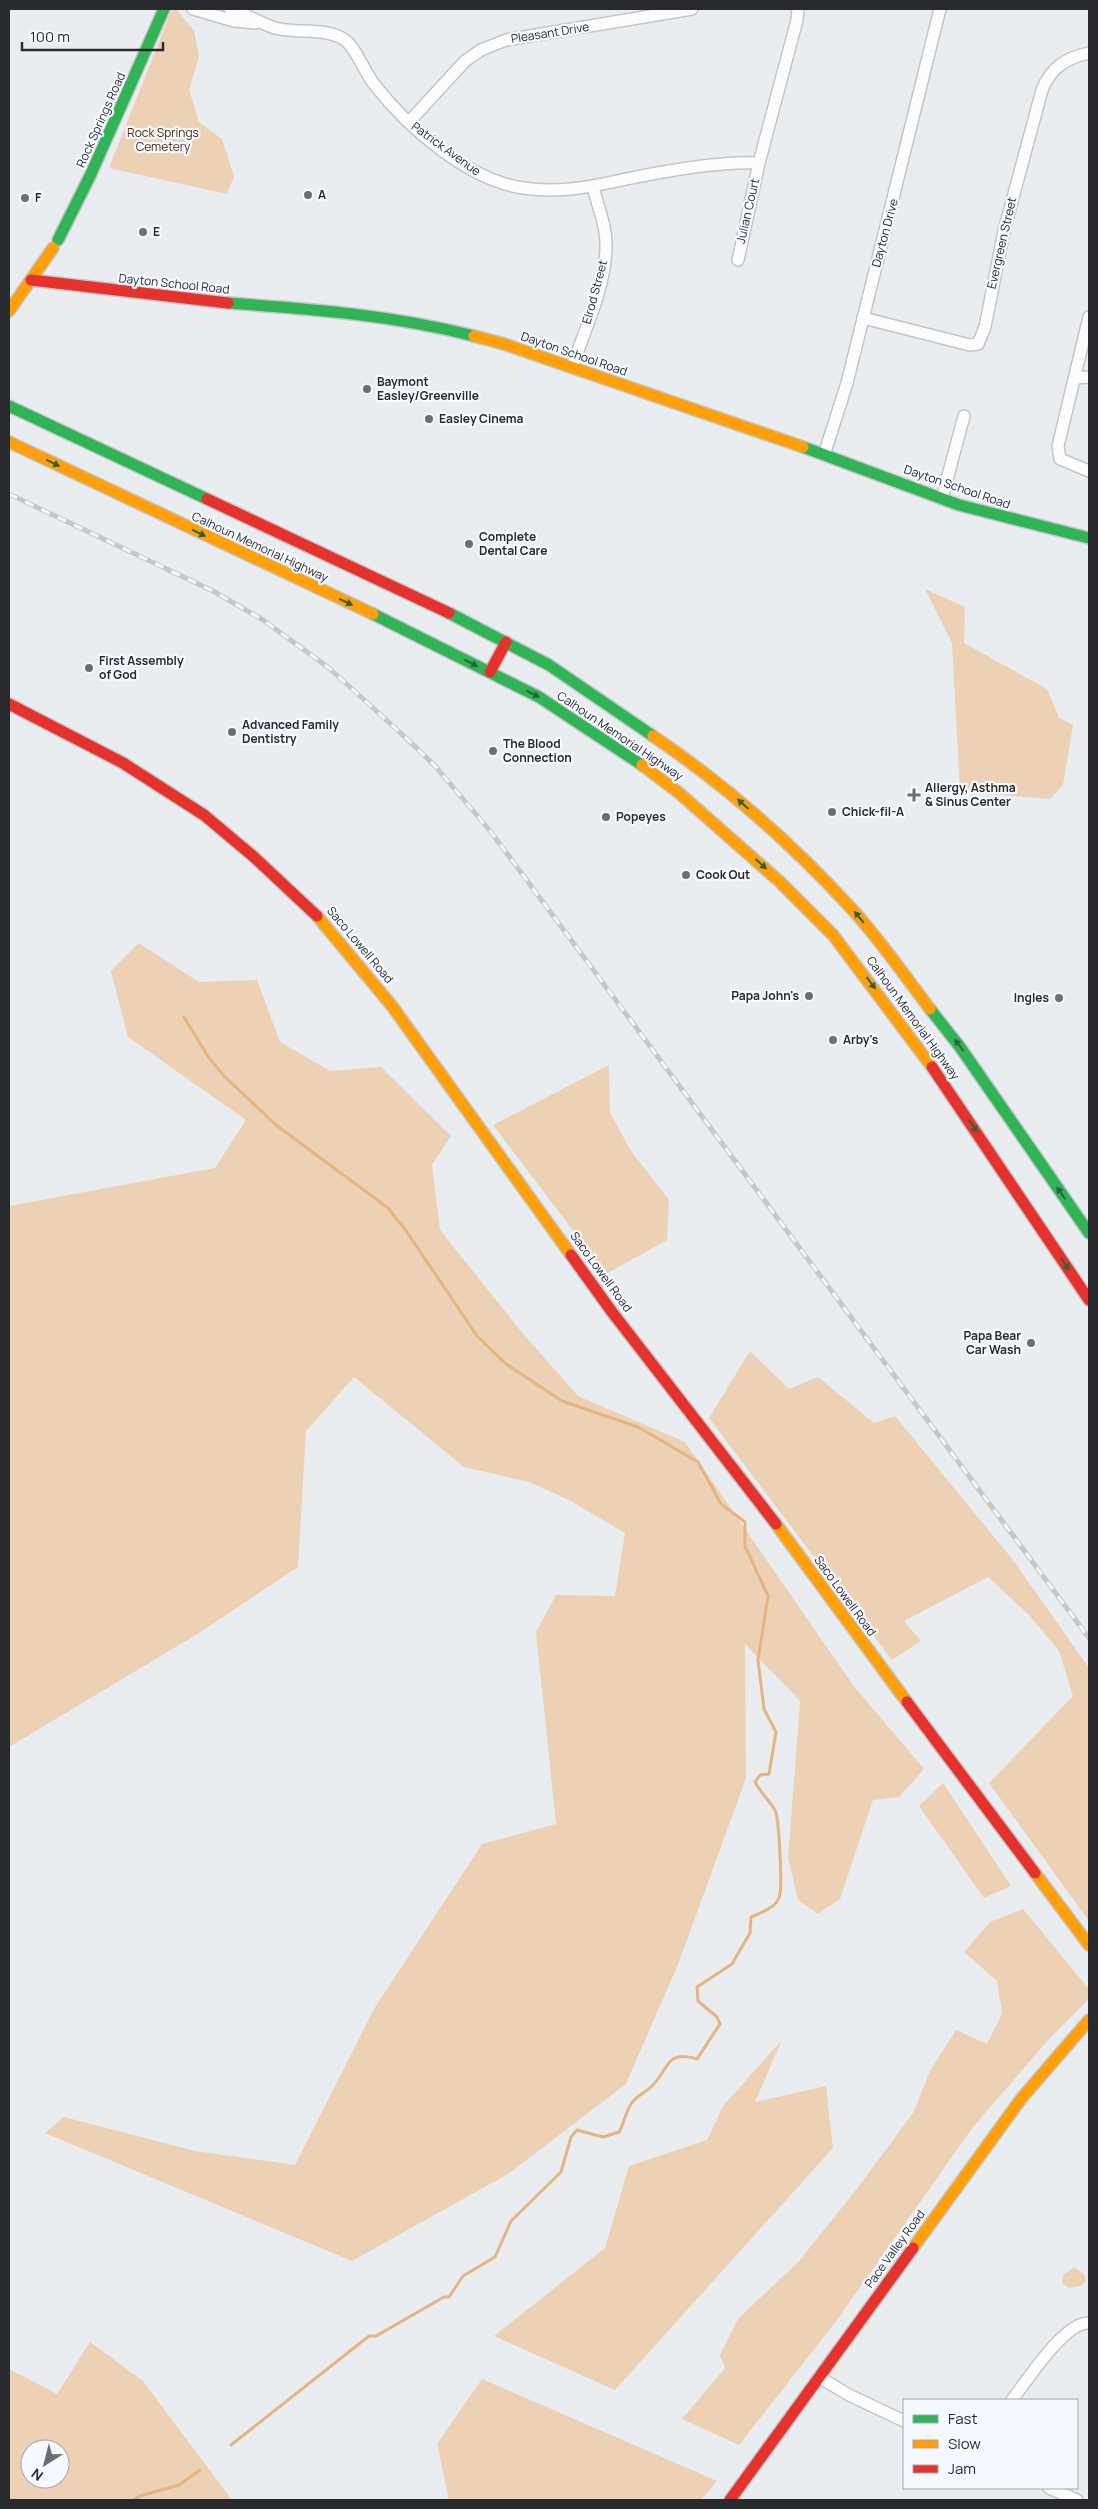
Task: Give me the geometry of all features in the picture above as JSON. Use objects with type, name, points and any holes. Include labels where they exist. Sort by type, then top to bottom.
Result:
[{"type":"main road","name":"Rock Springs Road","points":[[9,311],[55,244],[90,176],[164,9]]},
{"type":"main road","name":"Dayton School Road","points":[[32,280],[194,300],[350,312],[430,325],[490,340],[572,366],[942,498],[1004,518],[1089,538]]},
{"type":"main road","name":"Calhoun Memorial Highway","points":[[9,406],[395,586],[506,642],[549,665],[696,765],[785,842],[851,908],[930,1007],[970,1070],[1089,1233]]},
{"type":"main road","name":"Calhoun Memorial Highway","points":[[9,442],[490,672],[539,697],[618,748],[683,785],[833,935],[949,1084],[1089,1300]]},
{"type":"main road","points":[[490,672],[506,642]]},
{"type":"main road","name":"Saco Lowell Road","points":[[9,704],[123,763],[204,815],[265,866],[314,912],[392,1006],[612,1312],[766,1510],[879,1666],[1089,1946]]},
{"type":"main road","points":[[683,785],[696,765]]},
{"type":"main road","name":"Pace Valley Road","points":[[730,2500],[1021,2099],[1089,2020]]},
{"type":"street","name":"Patrick Avenue","points":[[193,9],[234,21],[262,23]]},
{"type":"street","name":"Patrick Avenue","points":[[230,9],[284,30],[337,35],[348,42],[374,85],[410,122],[476,172],[500,184],[554,192],[722,164],[759,162]]},
{"type":"street","name":"Pleasant Drive","points":[[410,122],[465,61],[481,50],[506,40],[692,9]]},
{"type":"street","points":[[759,162],[774,113],[798,9]]},
{"type":"street","name":"Dayton Drive","points":[[824,455],[837,420],[940,9]]},
{"type":"street","name":"Evergreen Street","points":[[863,318],[970,345],[978,344],[984,327],[1004,231],[1042,90],[1052,70],[1068,58],[1089,53]]},
{"type":"street","name":"Julian Court","points":[[738,260],[759,162]]},
{"type":"street","name":"Elrod Street","points":[[572,366],[598,289],[606,248],[605,230],[593,187]]},
{"type":"street","points":[[1089,317],[1058,446],[1060,459],[1089,470]]},
{"type":"street","points":[[1075,378],[1089,377]]},
{"type":"street","points":[[942,498],[964,416]]},
{"type":"street","points":[[1013,2399],[1062,2338],[1077,2326],[1089,2323]]},
{"type":"street","points":[[819,2377],[849,2395],[903,2421]]},
{"type":"street","points":[[1052,2489],[1077,2500]]},
{"type":"green space","name":"Rock Springs Cemetery","points":[[172,9],[176,9],[194,31],[199,56],[189,90],[199,122],[222,139],[234,176],[227,194],[109,168]]},
{"type":"green space","points":[[925,589],[965,607],[964,643],[1047,689],[1059,718],[1073,725],[1063,785],[1050,799],[960,792],[952,643]]},
{"type":"green space","points":[[139,943],[199,982],[257,980],[280,1042],[330,1071],[381,1067],[451,1136],[432,1165],[440,1230],[520,1330],[578,1396],[685,1442],[853,1685],[924,1769],[899,1797],[873,1800],[840,1899],[818,1914],[798,1900],[788,1858],[800,1701],[745,1644],[746,1778],[679,1962],[626,2084],[508,2174],[352,2261],[45,2133],[64,2117],[195,2151],[295,2165],[374,2009],[482,1844],[556,1824],[536,1632],[556,1595],[615,1596],[625,1533],[569,1500],[529,1482],[464,1467],[354,1377],[306,1431],[298,1567],[199,1633],[9,1747],[9,1206],[215,1168],[246,1120],[128,1037],[111,971]]},
{"type":"green space","points":[[609,1065],[610,1113],[631,1151],[669,1200],[667,1240],[606,1274],[493,1125]]},
{"type":"green space","points":[[750,1351],[789,1389],[818,1377],[874,1423],[895,1416],[1013,1560],[1089,1668],[1089,1921],[989,1783],[1073,1696],[1059,1651],[1028,1614],[988,1577],[904,1621],[921,1641],[892,1660],[709,1418]]},
{"type":"green space","points":[[943,1783],[1011,1886],[984,1898],[919,1806]]},
{"type":"green space","points":[[1023,1909],[1089,1989],[1089,1999],[1049,2039],[973,2127],[837,2320],[739,2445],[682,2419],[725,2368],[720,2355],[738,2319],[799,2261],[856,2190],[913,2113],[930,2071],[956,2030],[987,2044],[1002,2013],[997,1981],[964,1952],[990,1922]]},
{"type":"green space","points":[[782,2040],[755,2102],[826,2086],[833,2148],[615,2390],[494,2336],[605,2248],[629,2166],[707,2140],[723,2106]]},
{"type":"green space","points":[[1074,2267],[1084,2274],[1086,2281],[1080,2286],[1069,2288],[1062,2283],[1063,2275]]},
{"type":"green space","points":[[90,2342],[143,2381],[232,2500],[9,2500],[9,2369],[57,2394]]},
{"type":"green space","points":[[482,2379],[717,2481],[701,2500],[449,2500],[437,2444]]},
{"type":"waterway","points":[[184,1017],[209,1058],[225,1077],[276,1125],[388,1208],[407,1232],[477,1336],[506,1364],[562,1401],[638,1427],[698,1462],[721,1504],[745,1522],[745,1546],[768,1596],[758,1660],[764,1709],[776,1732],[769,1774],[760,1775],[755,1782],[775,1810],[781,1868],[780,1892],[777,1902],[767,1910],[751,1917],[750,1933],[732,1964],[697,1987],[698,2001],[717,2017],[720,2024],[697,2059],[687,2057],[673,2059],[658,2080],[631,2104],[619,2132],[603,2137],[577,2130],[571,2137],[561,2172],[511,2221],[495,2257],[463,2276],[449,2297],[444,2297],[376,2336],[369,2336],[231,2445]]},
{"type":"waterway","points":[[133,2500],[140,2496],[179,2485],[200,2470]]},
{"type":"railway","points":[[9,494],[213,591],[263,620],[329,668],[435,766],[491,832],[1089,1638]]},
{"type":"traffic: fast","points":[[58,240],[90,176],[164,9]]},
{"type":"traffic: fast","points":[[228,303],[382,318],[474,336]]},
{"type":"traffic: fast","points":[[9,406],[207,499]]},
{"type":"traffic: fast","points":[[803,447],[959,505],[1089,538]]},
{"type":"traffic: fast","points":[[449,613],[549,665],[653,736]]},
{"type":"traffic: fast","points":[[373,614],[539,697],[642,765]]},
{"type":"traffic: fast","points":[[930,1009],[960,1047],[1089,1233]]},
{"type":"traffic: slow","points":[[9,311],[53,248]]},
{"type":"traffic: slow","points":[[474,336],[504,344],[803,447]]},
{"type":"traffic: slow","points":[[9,442],[373,614]]},
{"type":"traffic: slow","points":[[653,736],[731,794],[828,883],[861,919],[930,1009]]},
{"type":"traffic: slow","points":[[642,765],[678,792],[780,882],[833,935],[932,1067]]},
{"type":"traffic: slow","points":[[317,916],[392,1006],[571,1255]]},
{"type":"traffic: slow","points":[[776,1524],[907,1702]]},
{"type":"traffic: slow","points":[[1035,1873],[1089,1945]]},
{"type":"traffic: slow","points":[[913,2248],[1021,2099],[1089,2020]]},
{"type":"traffic: jam","points":[[31,280],[228,303]]},
{"type":"traffic: jam","points":[[207,499],[449,613]]},
{"type":"traffic: jam","points":[[490,672],[506,642]]},
{"type":"traffic: jam","points":[[9,704],[123,763],[204,815],[254,857],[317,916]]},
{"type":"traffic: jam","points":[[932,1067],[1089,1300]]},
{"type":"traffic: jam","points":[[571,1255],[612,1312],[776,1524]]},
{"type":"traffic: jam","points":[[907,1702],[1035,1873]]},
{"type":"traffic: jam","points":[[730,2500],[913,2248]]},
{"type":"place","name":"A","points":[[308,195]]},
{"type":"place","name":"F","points":[[25,198]]},
{"type":"place","name":"E","points":[[143,232]]},
{"type":"place","name":"Baymont Easley/Greenville","points":[[367,389]]},
{"type":"place","name":"Easley Cinema","points":[[429,419]]},
{"type":"place","name":"Complete Dental Care","points":[[469,544]]},
{"type":"place","name":"First Assembly of God","points":[[89,668]]},
{"type":"place","name":"Advanced Family Dentistry","points":[[232,732]]},
{"type":"place","name":"The Blood Connection","points":[[493,751]]},
{"type":"place","name":"Allergy, Asthma & Sinus Center","points":[[914,795]]},
{"type":"place","name":"Chick-fil-A","points":[[832,812]]},
{"type":"place","name":"Popeyes","points":[[606,817]]},
{"type":"place","name":"Cook Out","points":[[686,875]]},
{"type":"place","name":"Papa John's","points":[[809,996]]},
{"type":"place","name":"Ingles","points":[[1059,998]]},
{"type":"place","name":"Arby's","points":[[833,1040]]},
{"type":"place","name":"Papa Bear Car Wash","points":[[1031,1343]]}]
